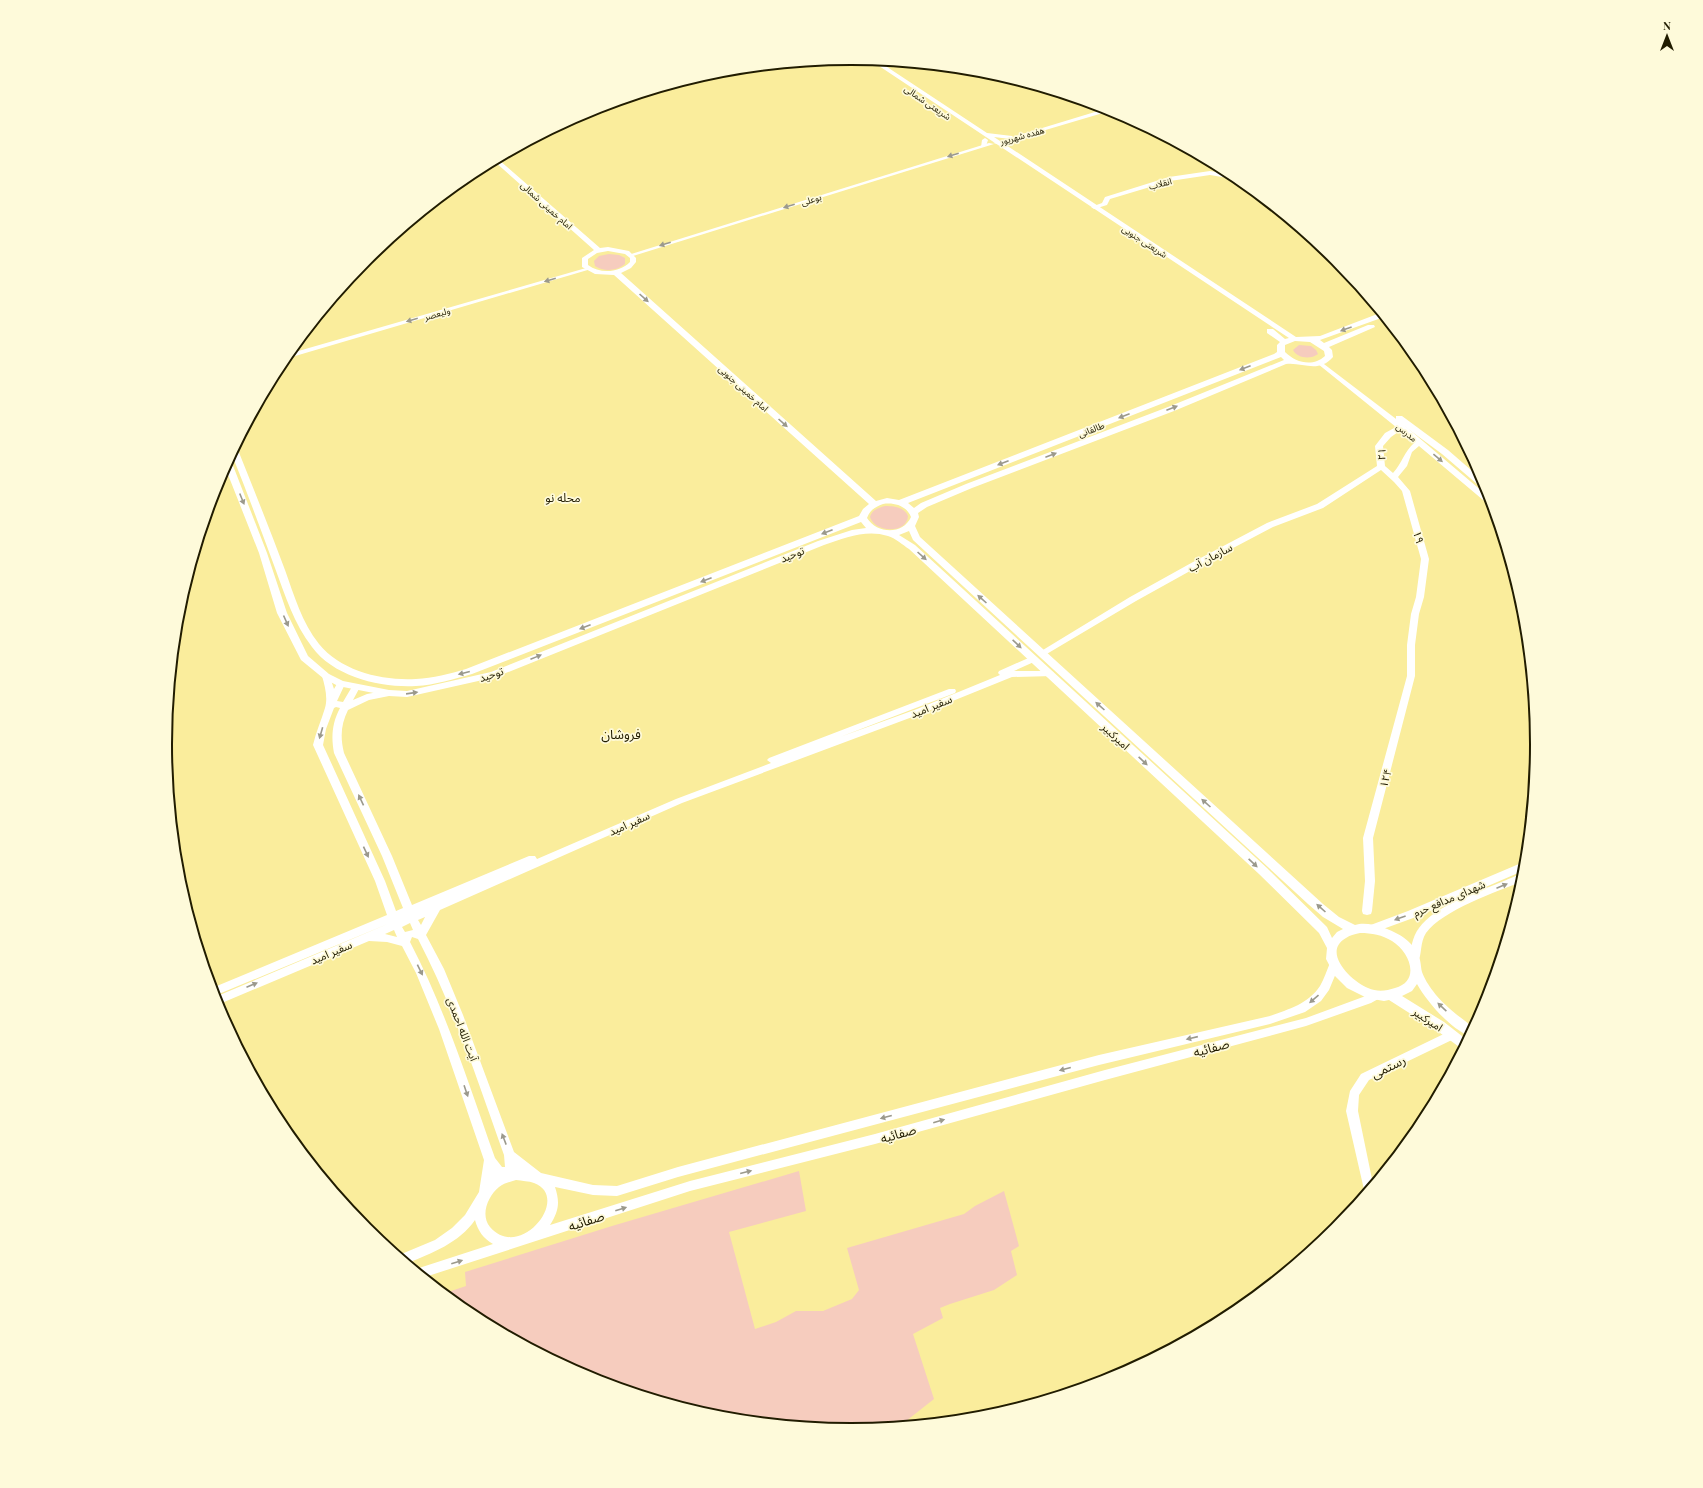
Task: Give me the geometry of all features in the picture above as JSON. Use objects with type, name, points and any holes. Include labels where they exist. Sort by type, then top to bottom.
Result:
[{"type":"main road","name":"شریعتی شمالی","points":[[876,66],[987,141]]},
{"type":"main road","name":"شریعتی شمالی","points":[[881,66],[987,141]]},
{"type":"main road","points":[[987,141],[1011,138],[1006,150]]},
{"type":"main road","name":"شریعتی جنوبی","points":[[987,141],[1006,150],[1295,339]]},
{"type":"main road","name":"شریعتی جنوبی","points":[[987,141],[1264,326],[1284,342]]},
{"type":"main road","name":"امام خمینی شمالی","points":[[500,163],[598,250]]},
{"type":"main road","points":[[615,249],[627,252],[631,255],[633,258],[631,265],[615,272],[599,273],[584,266],[584,258],[598,250],[615,249]]},
{"type":"main road","name":"امام خمینی جنوبی","points":[[615,272],[874,504]]},
{"type":"main road","points":[[1309,340],[1321,338],[1379,317]]},
{"type":"main road","points":[[1321,338],[1327,345],[1329,353],[1329,357],[1323,362],[1307,364],[1292,361],[1281,353],[1280,349],[1284,342],[1295,339],[1309,340],[1327,345],[1383,322]]},
{"type":"main road","name":"طالقانی","points":[[900,503],[1277,356],[1281,353]]},
{"type":"main road","name":"طالقانی","points":[[914,512],[924,505],[1136,421],[1171,409],[1278,365],[1292,361]]},
{"type":"main road","name":"توحید","points":[[237,457],[290,595],[313,641],[322,653],[344,669],[372,679],[409,683],[438,679],[469,672],[863,518]]},
{"type":"main road","name":"توحید","points":[[231,470],[258,542],[282,613],[304,658],[326,676],[341,684],[389,693],[406,694],[493,675],[821,543],[855,532],[873,530]]},
{"type":"main road","points":[[917,497],[916,501],[924,505]]},
{"type":"main road","points":[[887,501],[900,503],[911,508],[914,512],[914,522],[911,526],[898,532],[890,533],[873,530],[863,518],[864,512],[874,504],[887,501]]},
{"type":"main road","points":[[848,524],[856,529],[855,532]]},
{"type":"main road","name":"امیرکبیر","points":[[911,526],[916,538],[1038,656],[1050,674],[1225,836],[1323,930],[1332,948]]},
{"type":"main road","name":"امیرکبیر","points":[[890,533],[906,543],[1038,656],[1235,830],[1331,918],[1353,929]]},
{"type":"main road","points":[[906,543],[916,538]]},
{"type":"main road","points":[[258,542],[268,539]]},
{"type":"main road","points":[[618,614],[625,622]]},
{"type":"main road","points":[[1225,836],[1235,830]]},
{"type":"main road","points":[[1353,929],[1372,929],[1384,932],[1397,939],[1408,948],[1415,966],[1412,983],[1409,987],[1398,993],[1391,995],[1376,995],[1354,988],[1342,978],[1334,966],[1331,954],[1332,948],[1341,934],[1353,929]]},
{"type":"main road","name":"امیرکبیر","points":[[1415,966],[1429,995],[1467,1029]]},
{"type":"main road","name":"امیرکبیر","points":[[1391,995],[1461,1042]]},
{"type":"street","name":"هفده شهریور","points":[[1011,138],[1097,111]]},
{"type":"street","name":"هفده شهریور","points":[[987,141],[1011,138],[1099,112]]},
{"type":"street","name":"بوعلی","points":[[631,255],[987,141]]},
{"type":"street","name":"انقلاب","points":[[1094,208],[1105,204],[1107,198],[1170,180],[1210,173],[1223,175]]},
{"type":"street","name":"ولیعصر","points":[[296,354],[588,269]]},
{"type":"street","name":"مدرس","points":[[1323,362],[1483,496]]},
{"type":"street","name":"مدرس","points":[[1323,362],[1445,452],[1477,479]]},
{"type":"street","name":"۲۱","points":[[1381,467],[1379,446],[1388,435],[1401,427]]},
{"type":"street","points":[[1394,477],[1403,466],[1409,451],[1419,442]]},
{"type":"street","name":"۱۹","points":[[1381,467],[1394,477],[1406,491],[1425,559],[1411,645]]},
{"type":"street","name":"سازمان آب","points":[[1038,656],[1133,599],[1196,564],[1270,525],[1320,506],[1381,467]]},
{"type":"street","name":"۱۲۴","points":[[1367,911],[1370,881],[1368,838],[1411,676],[1411,645]]},
{"type":"street","name":"سفیر امید","points":[[222,998],[695,790],[1007,670],[1038,656]]},
{"type":"street","name":"سفیر امید","points":[[410,915],[436,908],[685,799],[920,711],[1011,674],[1050,674]]},
{"type":"street","name":"آیت الله احمدی","points":[[326,676],[330,688],[330,706]]},
{"type":"street","name":"آیت الله احمدی","points":[[341,684],[330,706],[319,737],[318,745],[380,881],[395,921],[421,973],[444,1029],[490,1160],[485,1194]]},
{"type":"street","name":"آیت الله احمدی","points":[[356,687],[338,721],[335,740],[339,753],[395,874],[410,915],[438,969],[458,1015],[510,1155]]},
{"type":"street","points":[[330,706],[340,704],[344,705],[344,708],[367,697],[389,693]]},
{"type":"street","name":"شهدای مدافع حرم","points":[[1372,929],[1518,868]]},
{"type":"street","points":[[380,881],[386,883],[390,882],[395,878],[395,874]]},
{"type":"street","name":"شهدای مدافع حرم","points":[[1415,966],[1422,931],[1427,925],[1454,907],[1516,880]]},
{"type":"street","points":[[1447,899],[1447,904],[1454,907]]},
{"type":"street","points":[[361,936],[387,938],[405,942],[407,935],[411,933],[421,936],[436,908]]},
{"type":"street","name":"سفیر امید","points":[[219,990],[361,936]]},
{"type":"street","name":"صفائیه","points":[[538,1178],[593,1190],[616,1190],[678,1172],[1092,1062],[1270,1020],[1301,1009],[1317,998],[1325,987],[1334,966]]},
{"type":"street","name":"صفائیه","points":[[425,1272],[524,1241],[690,1186],[875,1139],[1105,1075],[1306,1022],[1367,1000],[1376,995]]},
{"type":"street","name":"رستمی","points":[[1368,1185],[1352,1111],[1354,1094],[1365,1078],[1452,1035]]},
{"type":"street","points":[[490,1160],[495,1170],[500,1173],[509,1171],[512,1165],[510,1155]]},
{"type":"street","points":[[485,1194],[480,1205],[479,1216],[482,1227],[489,1236],[499,1241],[511,1243],[524,1241],[535,1235],[545,1226],[551,1216],[554,1204],[552,1194],[547,1184],[510,1155]]},
{"type":"street","points":[[407,1257],[440,1244],[456,1232],[468,1219],[485,1194],[504,1178],[521,1175],[538,1178]]},
{"type":"shaded area","points":[[609,254],[619,255],[625,258],[625,264],[610,270],[595,266],[594,261],[599,256]]},
{"type":"shaded area","points":[[1299,345],[1311,346],[1318,354],[1311,357],[1297,355],[1293,350]]},
{"type":"shaded area","points":[[885,506],[895,507],[904,511],[908,516],[906,522],[902,526],[890,529],[878,526],[870,517],[874,511]]},
{"type":"shaded area","points":[[799,1171],[806,1211],[729,1232],[755,1329],[776,1322],[796,1311],[823,1311],[852,1299],[859,1290],[847,1248],[964,1214],[975,1206],[1004,1191],[1019,1246],[1011,1251],[1017,1275],[994,1290],[940,1308],[943,1318],[913,1334],[934,1399],[906,1421],[896,1422],[807,1422],[719,1410],[676,1400],[633,1387],[551,1353],[474,1309],[450,1291],[466,1286],[465,1272],[612,1226]]},
{"type":"district","name":"محله نو","points":[[563,497]]},
{"type":"district","name":"فروشان","points":[[621,733]]}]
